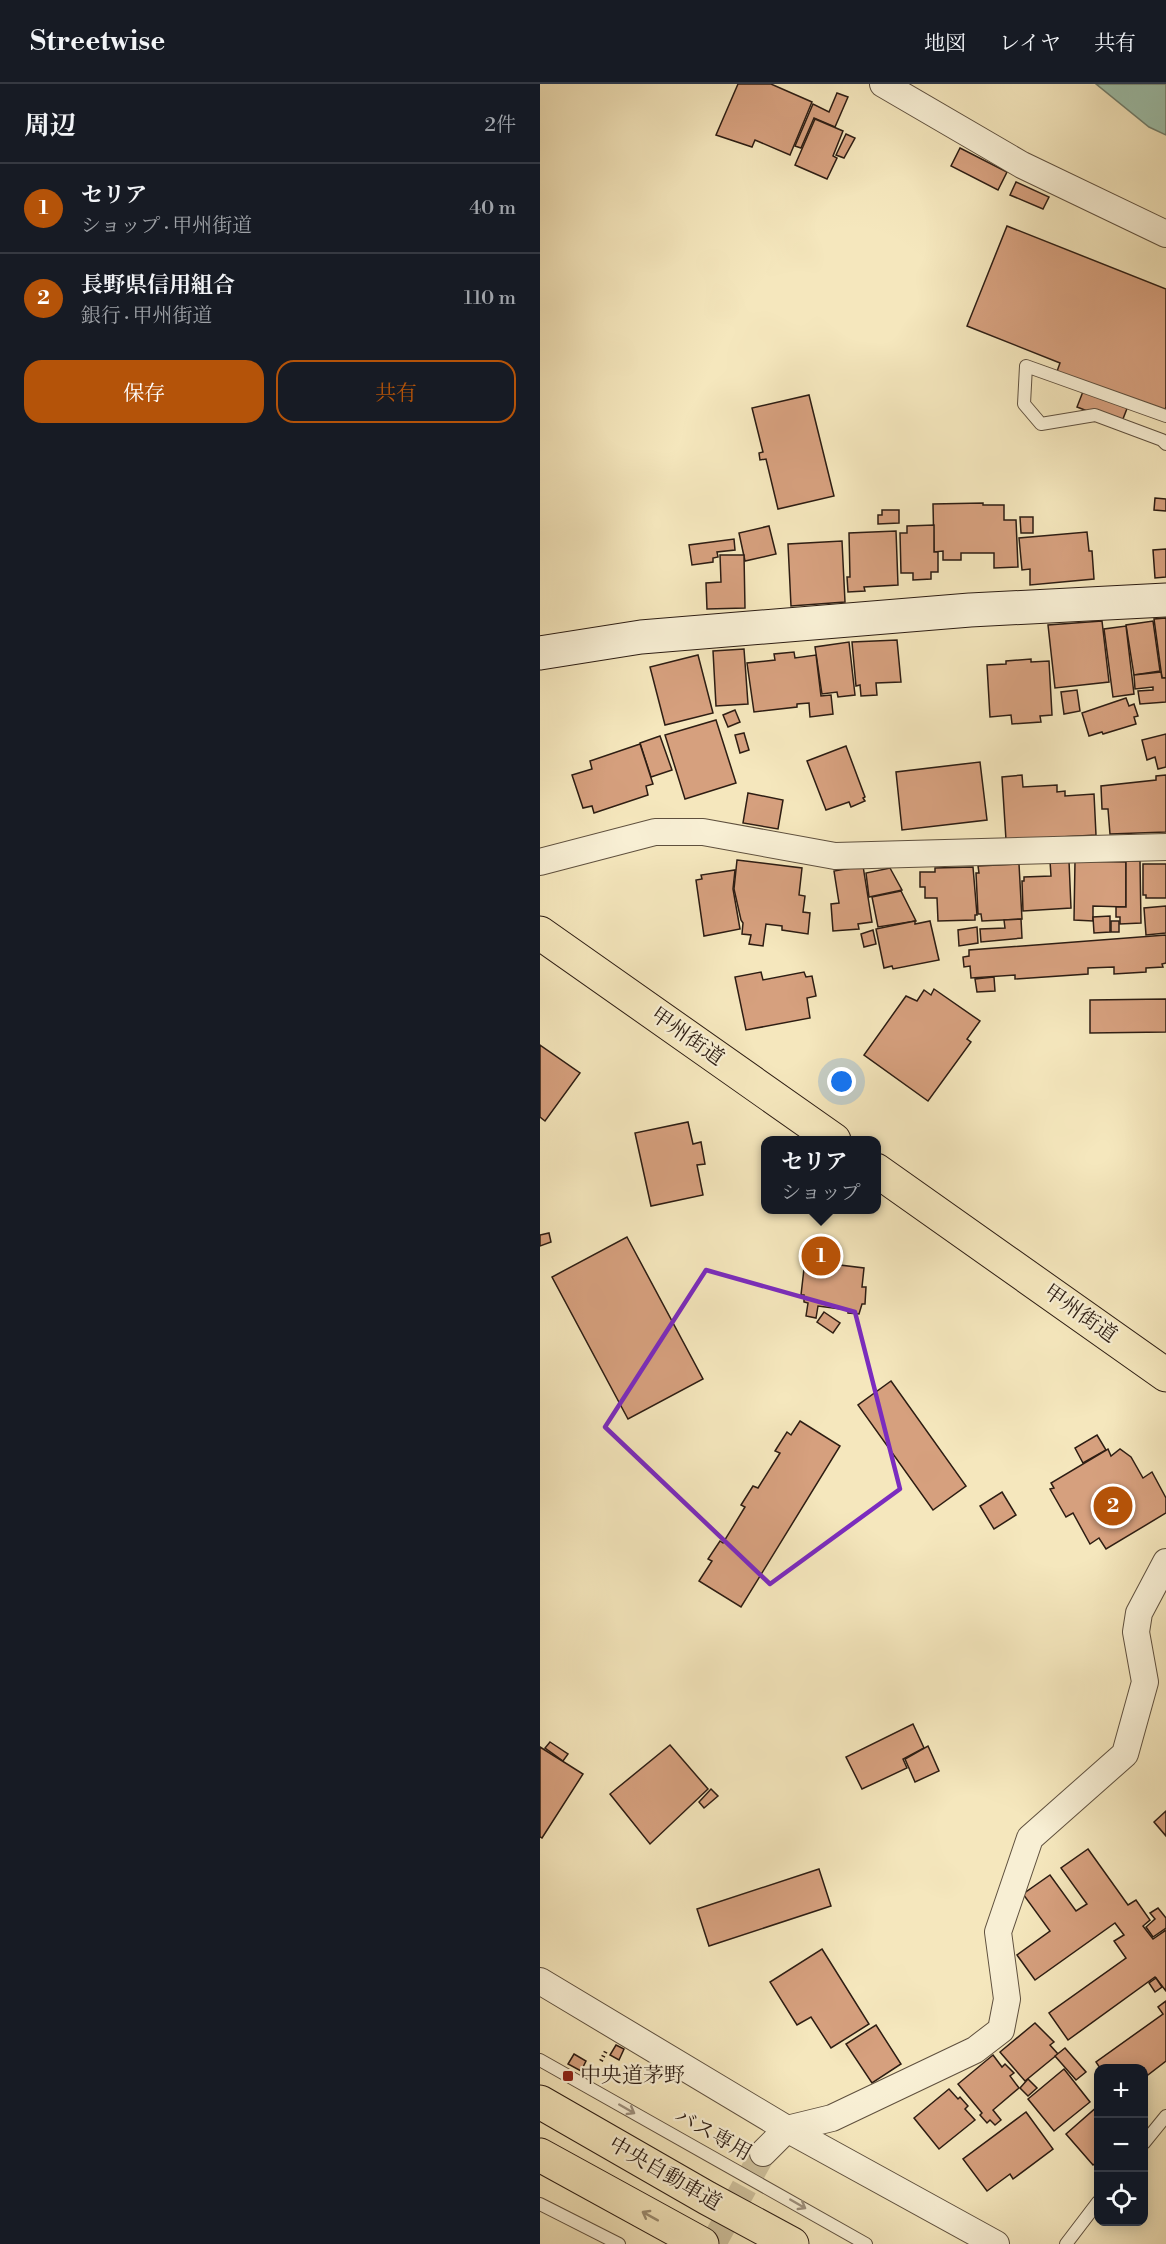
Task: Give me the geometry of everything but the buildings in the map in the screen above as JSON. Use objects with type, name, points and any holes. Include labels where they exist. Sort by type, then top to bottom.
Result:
[{"type":"highway","name":"甲州街道","points":[[540,933],[828,1136]]},
{"type":"highway","name":"甲州街道","points":[[881,1174],[1166,1375]]},
{"type":"highway","name":"中央自動車道","points":[[540,2102],[792,2244]]},
{"type":"highway","name":"中央自動車道","points":[[540,2155],[702,2244]]},
{"type":"street","points":[[883,84],[1022,165],[1166,234]]},
{"type":"street","points":[[540,653],[641,637],[970,610],[1166,600]]},
{"type":"street","points":[[540,862],[655,832],[703,832],[835,856],[1166,847]]},
{"type":"street","points":[[763,2153],[787,2129],[832,2118],[975,2050],[1001,2030],[1007,1999],[998,1932],[1030,1838],[1125,1754],[1145,1682],[1136,1632],[1139,1613],[1166,1562]]},
{"type":"street","points":[[540,1981],[787,2129],[996,2244]]},
{"type":"lane","points":[[1166,416],[1026,366],[1024,404],[1041,424],[1095,415],[1162,440],[1166,444]]},
{"type":"lane","name":"バス専用","points":[[540,2060],[866,2244]]},
{"type":"lane","points":[[1148,2137],[1166,2116]]},
{"type":"lane","points":[[540,2204],[619,2244]]},
{"type":"lane","points":[[1066,2244],[1094,2207]]},
{"type":"highlighted area","points":[[706,1270],[855,1312],[900,1489],[770,1584],[605,1427]]},
{"type":"shaded area","points":[[1096,84],[1166,84],[1166,135],[1149,127]]},
{"type":"tunnel","points":[[713,2244],[763,2153]]},
{"type":"place","name":"セリア","points":[[821,1256]]},
{"type":"place","name":"長野県信用組合","points":[[1113,1506]]},
{"type":"place","name":"中央道茅野","points":[[568,2076]]}]
